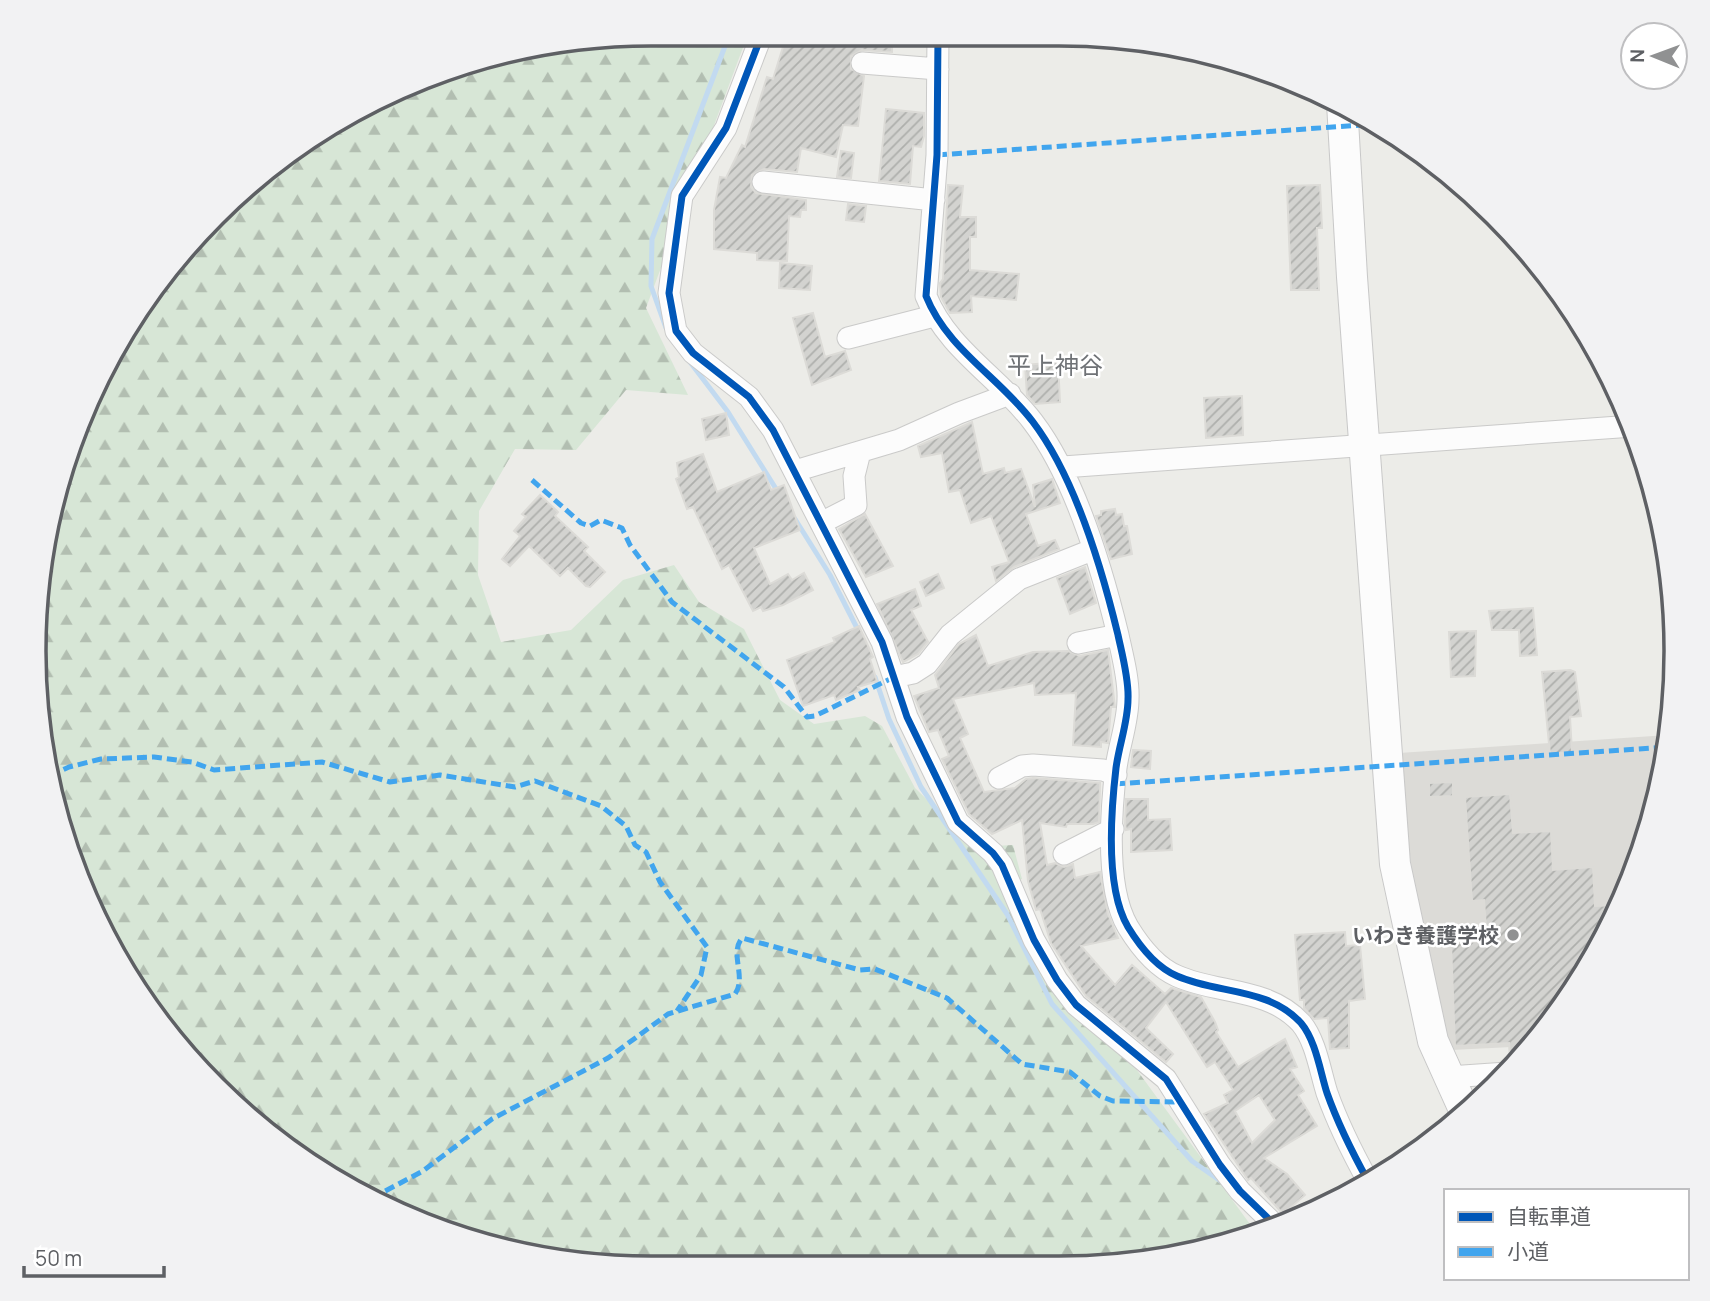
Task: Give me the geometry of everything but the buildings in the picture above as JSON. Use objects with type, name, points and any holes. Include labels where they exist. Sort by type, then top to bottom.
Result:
[{"type":"street","points":[[757,46],[726,128],[682,196],[669,293],[676,331],[693,353],[732,382],[763,414],[882,642],[907,717],[958,822],[993,853],[1002,865],[1034,940],[1056,980],[1076,1005],[1166,1079],[1220,1166],[1240,1191],[1268,1218]]},
{"type":"street","points":[[938,46],[934,200],[926,296],[934,316],[957,344],[1010,394],[1063,467],[1092,550],[1118,635],[1128,698],[1116,775],[1111,848],[1126,924],[1139,944],[1156,962],[1177,976],[1255,996],[1282,1008],[1302,1024],[1349,1147],[1364,1173]]},
{"type":"street","points":[[862,63],[938,69]]},
{"type":"street","points":[[1343,117],[1395,864],[1433,1041],[1461,1103]]},
{"type":"street","points":[[763,183],[934,200]]},
{"type":"street","points":[[848,338],[934,316]]},
{"type":"street","points":[[795,471],[900,440],[959,413],[1010,394]]},
{"type":"street","points":[[1063,467],[1621,427]]},
{"type":"street","points":[[821,523],[856,505],[854,476],[860,452]]},
{"type":"street","points":[[894,677],[913,673],[927,664],[950,635],[1019,579],[1092,550]]},
{"type":"street","points":[[1078,643],[1118,635]]},
{"type":"street","points":[[999,778],[1022,766],[1033,765],[1103,770],[1116,775]]},
{"type":"street","points":[[1064,854],[1113,829]]},
{"type":"street","points":[[1449,1077],[1491,1074]]},
{"type":"shaded area","name":"いわき養護学校","points":[[1658,736],[1644,807],[1618,882],[1602,918],[1563,987],[1516,1047],[1452,1050],[1431,978],[1414,891],[1399,753]]},
{"type":"green space","points":[[744,46],[646,308],[688,395],[626,390],[576,450],[515,449],[479,511],[478,575],[501,642],[571,630],[623,580],[674,565],[699,602],[744,629],[780,700],[814,724],[865,716],[882,726],[915,788],[976,847],[1013,845],[1022,879],[1001,885],[1250,1224],[1178,1244],[1059,1256],[611,1254],[532,1244],[456,1223],[383,1193],[314,1154],[252,1105],[223,1078],[196,1049],[147,987],[108,918],[92,882],[66,807],[57,769],[47,690],[46,650],[47,611],[57,532],[66,494],[92,419],[108,383],[147,314],[196,252],[252,196],[314,147],[383,108],[456,78],[532,57],[611,47]]},
{"type":"waterway","points":[[666,328],[651,286],[652,239],[725,46]]},
{"type":"waterway","points":[[690,362],[728,412],[778,492]]},
{"type":"waterway","points":[[795,519],[830,575],[859,632]]},
{"type":"waterway","points":[[875,677],[889,719],[921,787],[1007,914],[1052,1004],[1192,1161],[1222,1182]]},
{"type":"marked path","points":[[937,155],[1359,125]]},
{"type":"marked path","points":[[532,480],[581,523],[590,526],[601,520],[622,528],[630,545],[672,602],[784,687],[807,717],[815,716],[894,677]]},
{"type":"marked path","points":[[1115,784],[1656,748]]},
{"type":"marked path","points":[[58,772],[101,759],[154,757],[192,762],[214,770],[322,762],[390,782],[440,775],[515,787],[535,781],[601,806],[626,826],[635,845],[646,852],[660,882],[707,947],[701,975],[677,1011]]},
{"type":"marked path","points":[[382,1193],[423,1171],[492,1119],[608,1058],[668,1014],[735,994],[739,980],[737,951],[742,938],[860,970],[875,969],[947,998],[1022,1064],[1070,1072],[1100,1096],[1113,1101],[1180,1102]]},
{"type":"cycle path","points":[[757,46],[726,128],[682,196],[669,293],[676,331],[693,353],[749,397],[773,430],[882,642],[907,717],[958,822],[993,853],[1002,865],[1034,940],[1057,980],[1076,1005],[1166,1079],[1220,1165],[1240,1191],[1268,1218]]},
{"type":"cycle path","points":[[938,46],[937,155],[926,296],[935,315],[960,348],[1020,406],[1048,444],[1074,496],[1104,581],[1125,667],[1128,691],[1127,716],[1116,768],[1112,827],[1113,871],[1121,911],[1128,927],[1143,948],[1169,972],[1192,982],[1258,997],[1288,1011],[1301,1023],[1314,1047],[1336,1116],[1364,1173]]},
{"type":"place","name":"いわき養護学校","points":[[1513,935]]},
{"type":"district","name":"平上神谷","points":[[1055,364]]}]
